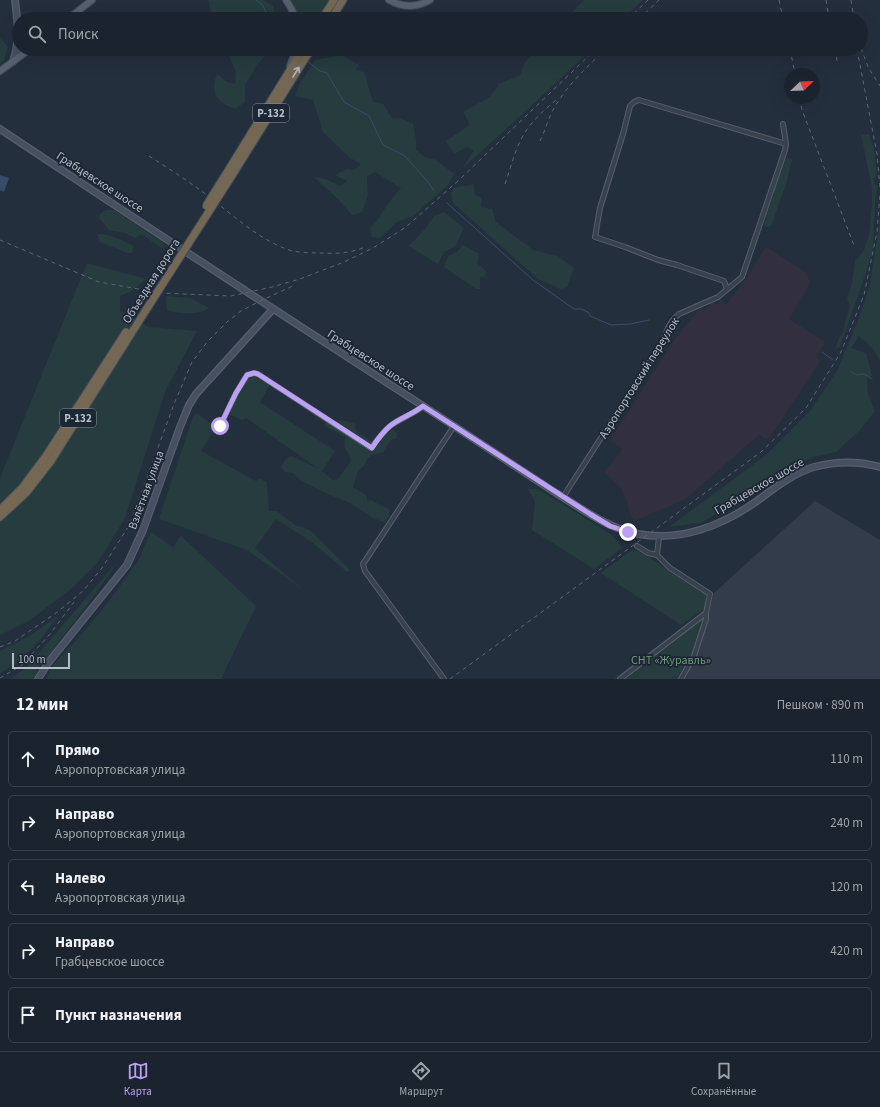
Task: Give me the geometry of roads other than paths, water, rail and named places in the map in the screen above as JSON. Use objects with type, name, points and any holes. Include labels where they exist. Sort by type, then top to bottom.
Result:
[{"type":"highway","points":[[326,12],[334,0]]},
{"type":"highway","points":[[335,12],[343,0]]},
{"type":"highway","name":"Объездная дорога","points":[[228,175],[299,56]]},
{"type":"highway","name":"Объездная дорога","points":[[0,517],[26,493],[51,461],[228,175],[306,56]]},
{"type":"highway","name":"Объездная дорога","points":[[0,510],[22,488],[46,456],[144,309]]},
{"type":"main road","points":[[15,0],[17,12]]},
{"type":"main road","points":[[77,12],[92,0]]},
{"type":"main road","points":[[286,0],[293,12]]},
{"type":"main road","points":[[389,0],[402,6],[411,6],[425,3],[430,0]]},
{"type":"main road","points":[[12,62],[14,56]]},
{"type":"main road","points":[[0,71],[20,56]]},
{"type":"main road","points":[[286,77],[294,56]]},
{"type":"main road","name":"Грабцевское шоссе","points":[[0,130],[273,309],[610,526],[628,532],[660,537],[690,533],[721,522],[751,505],[785,481],[813,468],[830,463],[847,462],[880,467]]},
{"type":"main road","name":"Взлётная улица","points":[[38,679],[48,663],[127,565],[143,530],[180,427],[196,394],[273,309]]},
{"type":"street","points":[[728,289],[724,281],[658,260],[595,237],[600,208],[630,106],[639,100],[786,144]]},
{"type":"street","name":"Аэропортовский переулок","points":[[563,497],[662,343],[673,320],[679,314],[718,297],[742,276],[785,150],[786,144],[783,124]]},
{"type":"street","points":[[220,426],[236,393],[247,375],[254,373],[258,374],[372,448],[391,425],[415,413],[423,406]]},
{"type":"street","points":[[444,679],[365,571],[363,564],[454,426]]},
{"type":"street","points":[[657,555],[660,537]]},
{"type":"street","points":[[637,546],[648,553],[657,555],[670,568],[710,594],[706,619],[694,656],[681,679]]},
{"type":"street","points":[[620,679],[706,613]]},
{"type":"water","points":[[0,175],[9,178],[4,192],[0,190]]},
{"type":"waterway","points":[[256,0],[263,6],[266,12]]},
{"type":"waterway","points":[[308,62],[320,71],[327,73],[344,102],[369,116],[383,145],[405,156],[434,191]]},
{"type":"waterway","points":[[447,203],[533,280],[574,309],[582,309],[589,313],[590,316],[611,325],[630,324],[649,320]]},
{"type":"waterway","points":[[822,352],[833,360]]},
{"type":"waterway","points":[[851,372],[857,375],[864,374],[872,379]]},
{"type":"railway","points":[[635,12],[648,0]]},
{"type":"railway","points":[[646,12],[659,0]]},
{"type":"railway","points":[[779,0],[782,12]]},
{"type":"railway","points":[[826,0],[828,12]]},
{"type":"railway","points":[[851,0],[853,12]]},
{"type":"railway","points":[[0,240],[99,282],[161,293],[231,296],[300,279],[344,262],[373,248],[406,227],[459,180],[589,56]]},
{"type":"railway","points":[[540,141],[558,101],[577,77],[599,56]]},
{"type":"railway","points":[[791,56],[794,68]]},
{"type":"railway","points":[[836,56],[837,61]]},
{"type":"railway","points":[[858,56],[877,154],[880,188]]},
{"type":"railway","points":[[864,56],[868,67],[880,86]]},
{"type":"railway","points":[[505,184],[524,134],[538,116],[556,100]]},
{"type":"railway","points":[[801,104],[855,248]]},
{"type":"railway","points":[[149,156],[211,198],[265,239],[277,245],[293,251],[314,253],[344,253],[365,247]]},
{"type":"railway","points":[[450,679],[761,452],[806,408],[841,352],[864,295],[877,232],[880,193]]},
{"type":"railway","points":[[0,647],[15,641],[56,613],[83,591],[102,568],[130,524],[174,404],[192,362],[208,341],[227,322],[241,311],[295,285]]},
{"type":"railway","points":[[0,678],[21,666],[50,634],[74,602]]},
{"type":"park label","name":"СНТ «Журавль»","points":[[671,660]]}]
